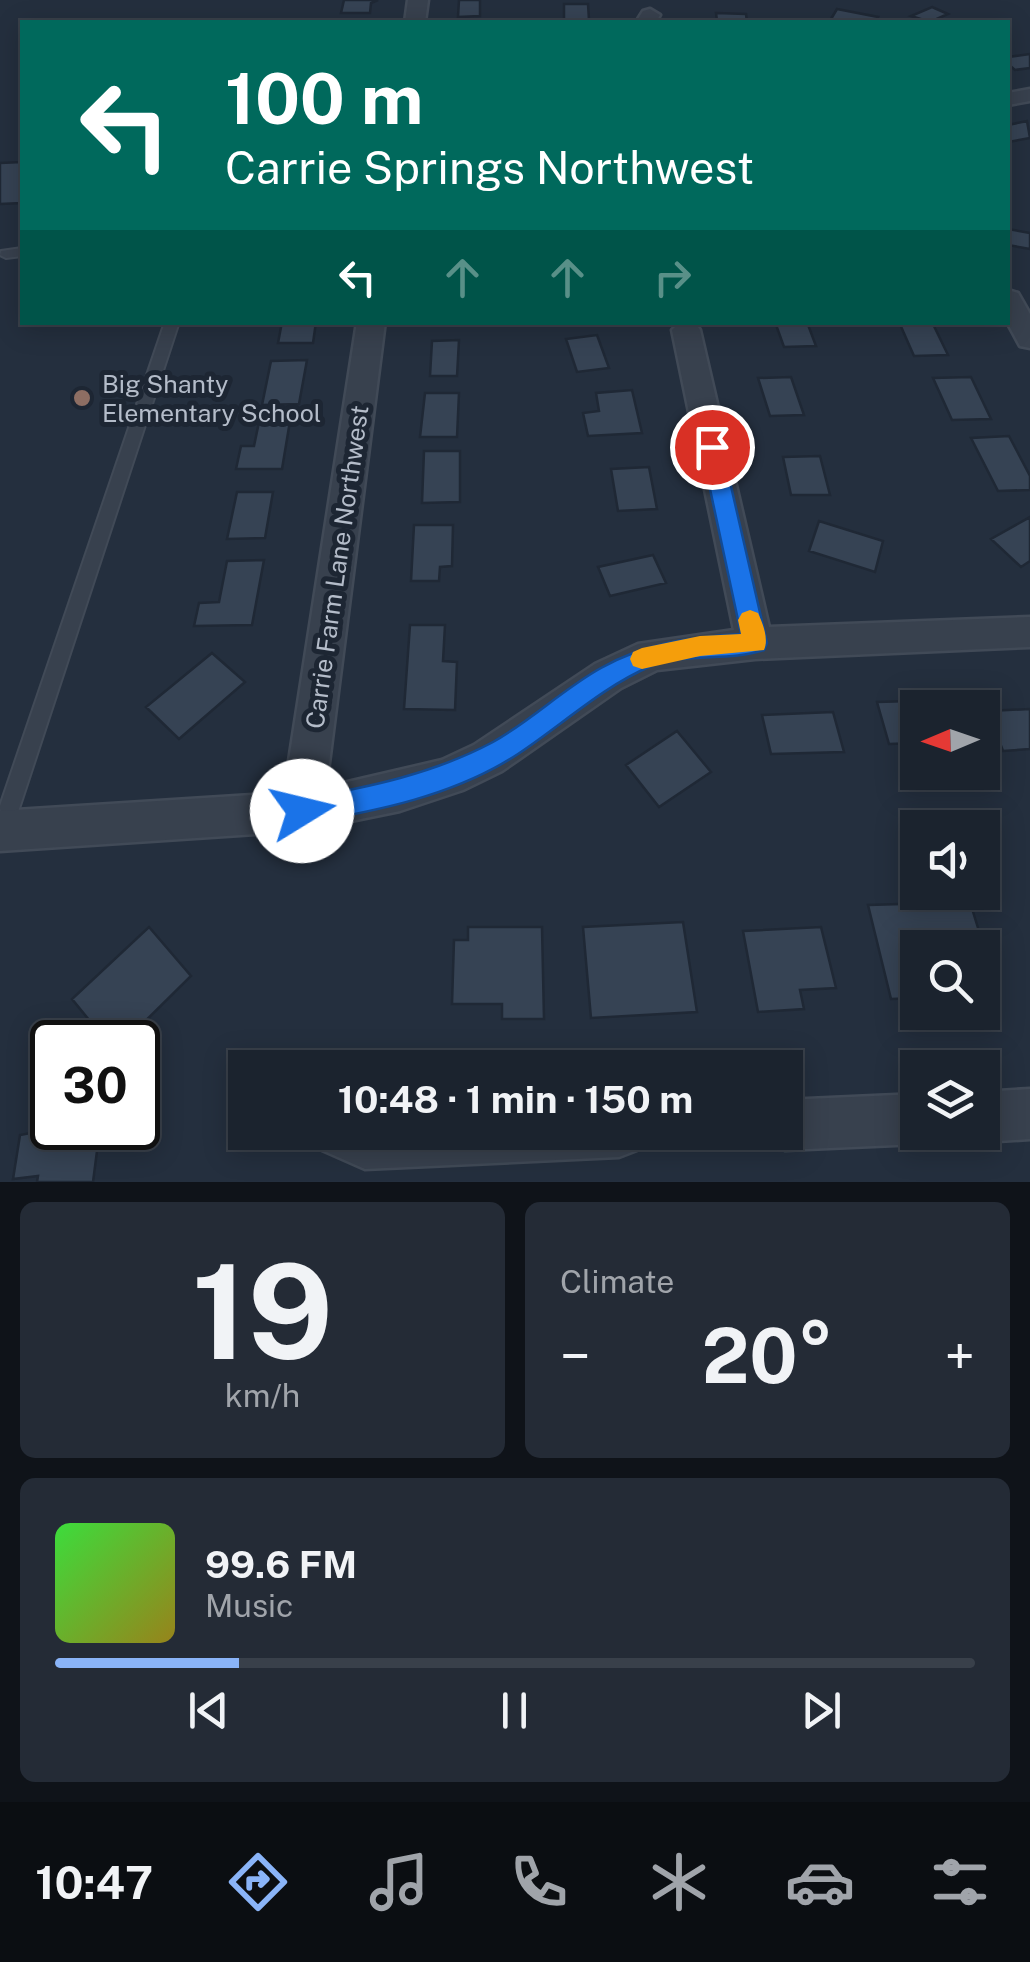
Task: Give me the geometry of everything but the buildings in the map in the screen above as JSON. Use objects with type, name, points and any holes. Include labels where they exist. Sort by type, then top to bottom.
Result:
[{"type":"street","points":[[1010,303],[1030,339]]},
{"type":"street","name":"Carrie Farm Lane Northwest","points":[[302,811],[371,325]]},
{"type":"street","points":[[686,330],[755,643]]},
{"type":"street","points":[[1,831],[302,811],[370,800],[449,776],[506,748],[608,676],[651,655],[700,646],[1030,632]]},
{"type":"street","points":[[1000,1115],[1030,1114]]},
{"type":"street","points":[[803,1124],[900,1120]]},
{"type":"lane","points":[[6,254],[20,252]]},
{"type":"lane","points":[[1,831],[171,325]]},
{"type":"slow traffic","points":[[642,659],[700,646],[755,643],[750,620]]},
{"type":"place","name":"Big Shanty Elementary School","points":[[82,398]]},
{"type":"route","points":[[302,811],[370,800],[449,776],[506,748],[608,676],[651,655],[700,646],[755,643],[712,447]]}]
